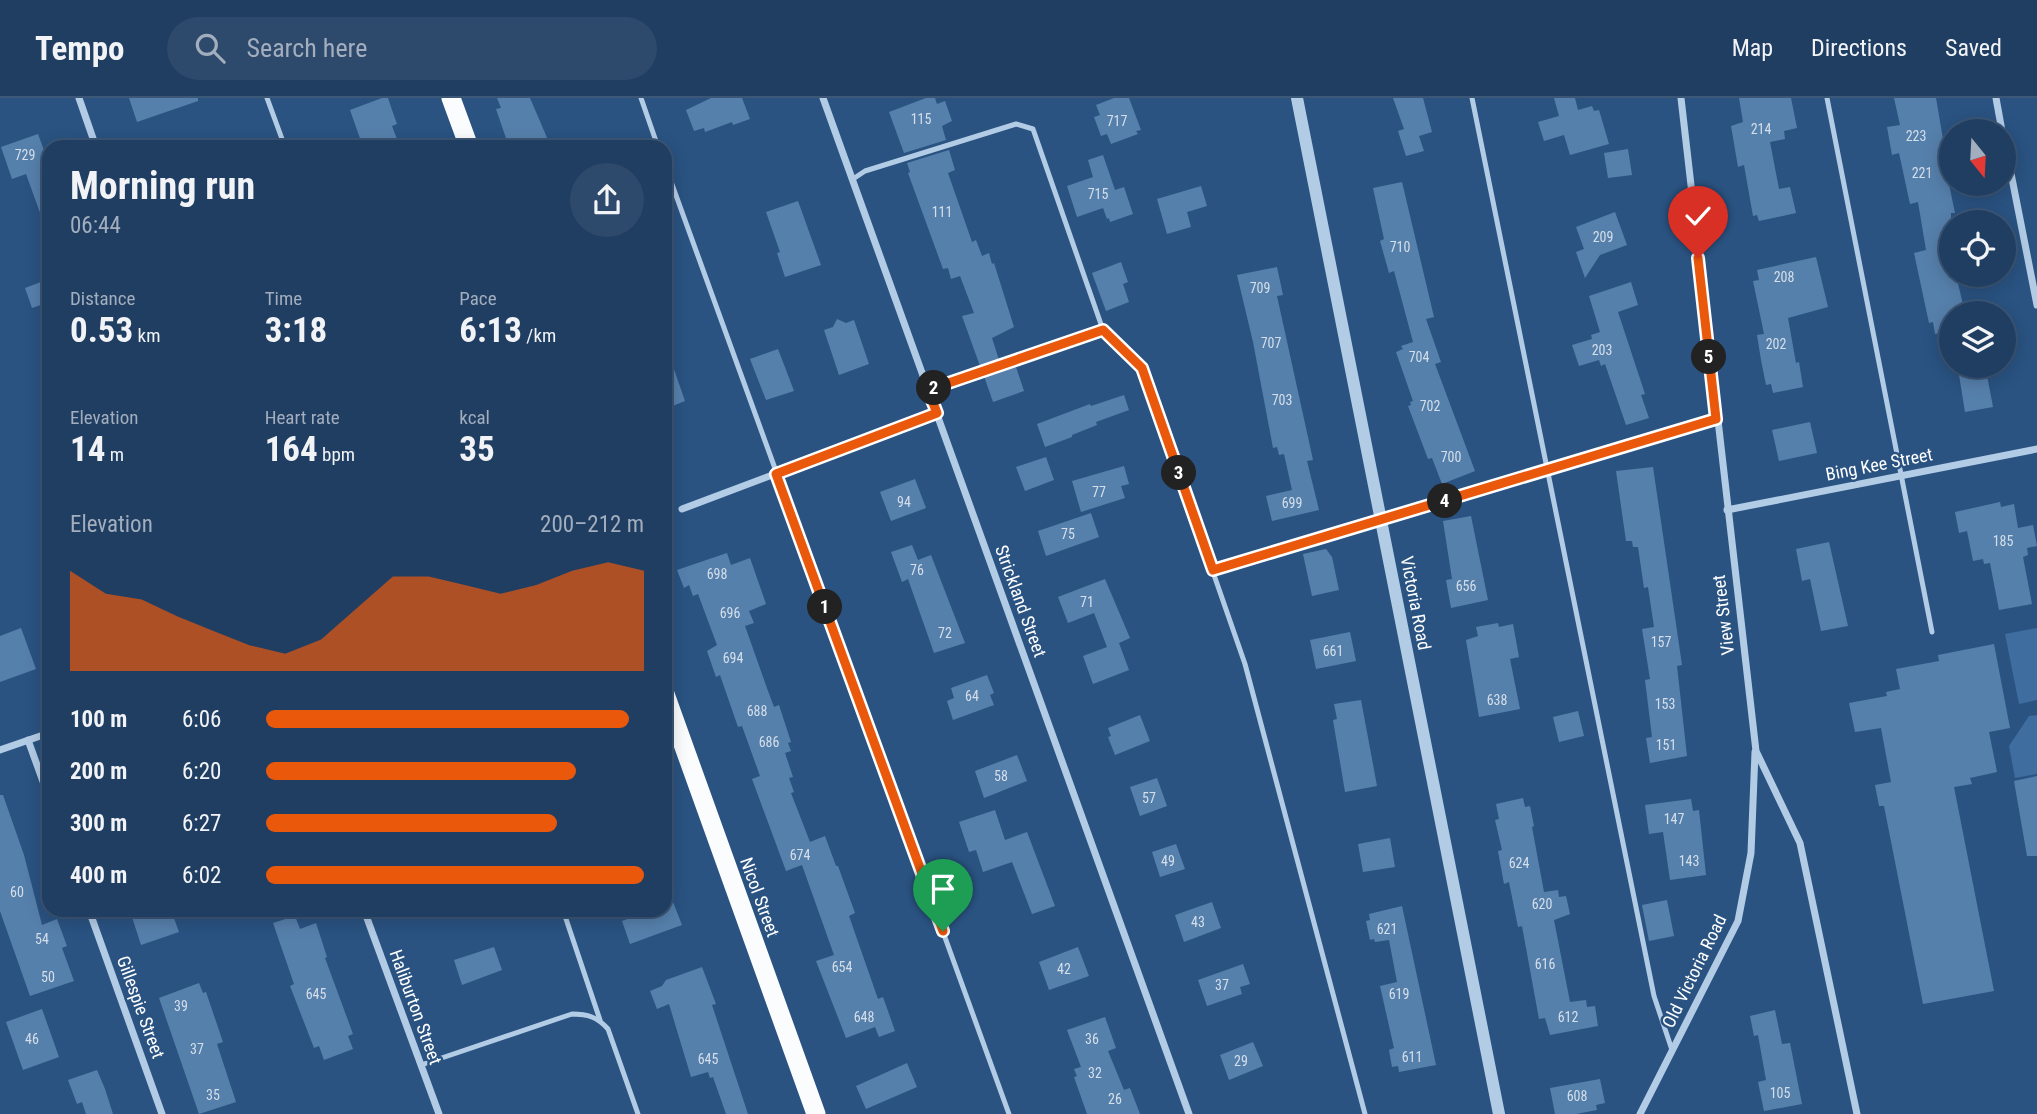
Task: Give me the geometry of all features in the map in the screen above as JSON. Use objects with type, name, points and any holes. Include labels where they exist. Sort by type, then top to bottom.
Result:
[{"type":"highway","points":[[451,98],[466,140]]},
{"type":"highway","name":"Nicol Street","points":[[672,713],[816,1114]]},
{"type":"street","points":[[79,98],[94,140]]},
{"type":"street","name":"Strickland Street","points":[[824,98],[1189,1114]]},
{"type":"street","name":"Victoria Road","points":[[1297,98],[1499,1114]]},
{"type":"street","name":"View Street","points":[[1681,98],[1756,751],[1800,843],[1857,1114]]},
{"type":"street","points":[[1996,98],[2000,119]]},
{"type":"street","points":[[2015,196],[2037,305]]},
{"type":"street","points":[[682,509],[937,413]]},
{"type":"street","name":"Bing Kee Street","points":[[1727,510],[2037,449]]},
{"type":"street","points":[[0,750],[42,735]]},
{"type":"street","points":[[28,740],[42,779]]},
{"type":"street","name":"Old Victoria Road","points":[[1640,1114],[1738,921],[1751,853],[1756,751]]},
{"type":"street","name":"Gillespie Street","points":[[92,917],[162,1114]]},
{"type":"street","name":"Haliburton Street","points":[[368,917],[439,1114]]},
{"type":"lane","points":[[267,98],[282,140]]},
{"type":"lane","points":[[641,98],[656,140]]},
{"type":"lane","points":[[1472,98],[1654,996],[1672,1050]]},
{"type":"lane","points":[[1827,98],[1932,632]]},
{"type":"lane","points":[[853,179],[866,171],[1016,124],[1033,129],[1103,330],[1142,368],[1245,664],[1365,1114]]},
{"type":"lane","points":[[672,184],[1009,1114]]},
{"type":"lane","points":[[928,390],[1103,330]]},
{"type":"lane","points":[[1213,570],[1716,419]]},
{"type":"lane","points":[[565,917],[600,1020],[608,1029],[638,1114]]},
{"type":"lane","points":[[421,1065],[572,1014],[587,1014],[600,1020]]},
{"type":"shaded area","points":[[2037,628],[2037,700],[2019,704],[2005,634]]},
{"type":"shaded area","points":[[2037,715],[2037,774],[2015,778],[2009,746],[2029,716]]},
{"type":"building","points":[[129,98],[198,98],[198,101],[137,122]]},
{"type":"building","points":[[388,98],[397,124],[392,126],[397,140],[361,140],[350,110]]},
{"type":"building","points":[[497,98],[530,98],[548,140],[507,140],[496,109],[501,108]]},
{"type":"building","points":[[711,98],[742,98],[750,119],[733,125],[732,122],[705,132],[704,128],[694,131],[686,110]]},
{"type":"building","points":[[926,98],[935,98],[937,104],[945,101],[952,121],[942,126],[946,140],[904,153],[889,112]]},
{"type":"building","points":[[1114,98],[1129,98],[1141,130],[1136,131],[1138,134],[1111,144],[1107,134],[1101,136],[1094,117],[1100,115],[1096,105]]},
{"type":"building","points":[[1393,98],[1423,98],[1432,132],[1419,136],[1424,151],[1406,156],[1398,131],[1404,129]]},
{"type":"building","points":[[1554,98],[1575,98],[1578,110],[1592,106],[1594,111],[1599,110],[1609,144],[1570,155],[1564,135],[1544,141],[1538,122],[1559,116]]},
{"type":"building","points":[[1739,98],[1791,98],[1797,128],[1784,131],[1785,139],[1770,142],[1779,189],[1790,187],[1796,213],[1759,221],[1757,215],[1753,216],[1744,165],[1738,167],[1731,126],[1743,122]]},
{"type":"building","points":[[1894,98],[1936,98],[1940,119],[1939,196],[1951,196],[1954,210],[1939,210],[1939,287],[1959,287],[1962,301],[1939,301],[1939,333],[1935,334],[1933,322],[1929,323],[1914,253],[1926,250],[1918,202],[1910,204],[1899,153],[1892,155],[1887,127],[1900,125]]},
{"type":"building","points":[[38,134],[42,145],[42,218],[26,174],[12,179],[1,147]]},
{"type":"building","points":[[1628,149],[1632,175],[1608,178],[1604,153]]},
{"type":"building","points":[[949,150],[955,170],[948,173],[972,242],[976,240],[982,256],[989,253],[992,264],[994,263],[1014,327],[992,338],[999,360],[980,366],[962,316],[974,313],[960,276],[951,279],[948,268],[943,269],[908,173],[907,163]]},
{"type":"building","points":[[1103,155],[1115,190],[1124,187],[1133,214],[1110,222],[1103,208],[1077,217],[1067,186],[1093,177],[1088,160]]},
{"type":"building","points":[[1402,182],[1434,317],[1426,319],[1441,362],[1435,364],[1475,471],[1442,484],[1432,458],[1428,459],[1408,406],[1413,401],[1396,352],[1403,349],[1401,346],[1413,342],[1394,271],[1389,273],[1380,241],[1384,239],[1373,188]]},
{"type":"building","points":[[1201,186],[1207,206],[1187,212],[1191,227],[1167,234],[1157,199]]},
{"type":"building","points":[[798,201],[821,265],[785,277],[777,253],[780,252],[766,212]]},
{"type":"building","points":[[1615,212],[1627,245],[1600,255],[1585,278],[1576,252],[1584,249],[1576,227]]},
{"type":"building","points":[[1816,257],[1828,307],[1788,318],[1803,387],[1773,393],[1771,384],[1766,385],[1761,360],[1757,335],[1764,334],[1753,281],[1759,280],[1757,270]]},
{"type":"building","points":[[1121,262],[1128,282],[1123,284],[1129,302],[1106,311],[1092,273]]},
{"type":"building","points":[[1277,267],[1283,295],[1277,296],[1313,460],[1307,461],[1319,510],[1272,521],[1266,496],[1292,490],[1284,454],[1279,455],[1277,447],[1273,448],[1237,275]]},
{"type":"building","points":[[42,282],[42,304],[32,308],[25,288]]},
{"type":"building","points":[[1631,282],[1638,305],[1618,312],[1645,394],[1641,395],[1649,418],[1626,425],[1605,364],[1601,366],[1599,360],[1579,366],[1572,345],[1592,339],[1591,335],[1600,332],[1589,296]]},
{"type":"building","points":[[837,319],[846,323],[854,320],[869,364],[839,375],[824,330],[833,327]]},
{"type":"building","points":[[778,349],[794,391],[766,400],[750,359]]},
{"type":"building","points":[[672,364],[685,401],[672,406]]},
{"type":"building","points":[[1016,367],[1024,391],[993,402],[984,376]]},
{"type":"building","points":[[1959,378],[1988,378],[1993,407],[1965,412]]},
{"type":"building","points":[[1124,395],[1129,410],[1096,422],[1097,425],[1045,447],[1037,424],[1090,404],[1091,406]]},
{"type":"building","points":[[1810,422],[1817,453],[1779,461],[1772,430]]},
{"type":"building","points":[[1046,457],[1054,480],[1025,491],[1016,467]]},
{"type":"building","points":[[1124,466],[1129,484],[1121,486],[1125,498],[1081,512],[1072,481]]},
{"type":"building","points":[[1653,467],[1682,665],[1677,666],[1687,756],[1650,763],[1646,738],[1652,737],[1645,680],[1650,679],[1642,629],[1654,627],[1648,587],[1644,588],[1638,547],[1633,547],[1632,541],[1626,541],[1616,471]]},
{"type":"building","points":[[915,479],[926,508],[891,521],[880,492]]},
{"type":"building","points":[[2000,502],[2001,507],[2014,504],[2018,528],[2033,525],[2037,546],[2027,548],[2028,555],[2023,557],[2032,604],[1999,610],[1990,563],[1984,564],[1983,559],[1973,561],[1967,531],[1959,533],[1955,512]]},
{"type":"building","points":[[1091,513],[1099,537],[1046,556],[1038,531]]},
{"type":"building","points":[[1471,516],[1488,600],[1451,608],[1446,580],[1452,579],[1443,521]]},
{"type":"building","points":[[1829,542],[1848,626],[1821,631],[1810,579],[1802,581],[1796,549]]},
{"type":"building","points":[[912,545],[918,560],[931,555],[965,643],[934,653],[908,579],[902,582],[891,552]]},
{"type":"building","points":[[1326,549],[1332,557],[1339,590],[1312,596],[1303,554]]},
{"type":"building","points":[[727,553],[731,565],[750,558],[766,604],[749,611],[754,623],[745,626],[774,707],[779,705],[791,742],[788,743],[791,751],[785,753],[793,777],[789,778],[794,792],[791,793],[810,842],[825,836],[855,913],[849,916],[878,999],[883,997],[895,1031],[879,1037],[875,1027],[846,1038],[816,961],[834,955],[802,865],[786,871],[752,779],[760,776],[742,726],[738,727],[720,675],[716,677],[707,651],[717,645],[698,594],[693,596],[689,585],[684,588],[677,570]]},
{"type":"building","points":[[1105,579],[1130,638],[1119,643],[1129,670],[1093,684],[1083,656],[1107,647],[1094,613],[1068,623],[1058,597]]},
{"type":"building","points":[[1498,623],[1499,627],[1513,624],[1519,657],[1510,659],[1520,709],[1479,717],[1466,640],[1478,636],[1476,627]]},
{"type":"building","points":[[21,628],[36,669],[0,682],[0,636]]},
{"type":"building","points":[[1350,632],[1356,661],[1316,669],[1310,640]]},
{"type":"building","points":[[1994,644],[2010,728],[1989,732],[1997,772],[1970,778],[1972,784],[1954,787],[1994,991],[1923,1004],[1884,806],[1879,806],[1875,785],[1891,782],[1881,728],[1855,732],[1849,703],[1887,696],[1886,692],[1900,689],[1896,669],[1939,661],[1938,655]]},
{"type":"building","points":[[987,675],[994,693],[990,695],[994,705],[953,720],[947,701],[954,698],[951,688]]},
{"type":"building","points":[[1361,700],[1377,786],[1345,792],[1333,720],[1337,719],[1334,704]]},
{"type":"building","points":[[1578,711],[1584,736],[1559,742],[1553,717]]},
{"type":"building","points":[[1140,715],[1150,741],[1115,755],[1108,737],[1111,736],[1108,728]]},
{"type":"building","points":[[1017,755],[1027,781],[984,798],[975,771]]},
{"type":"building","points":[[2037,776],[2037,856],[2027,856],[2014,781]]},
{"type":"building","points":[[1157,778],[1167,806],[1140,816],[1130,787]]},
{"type":"building","points":[[0,795],[3,795],[24,855],[42,925],[57,919],[67,946],[62,948],[74,981],[30,996],[0,911]]},
{"type":"building","points":[[1523,798],[1525,807],[1530,806],[1544,892],[1558,890],[1559,897],[1566,896],[1570,914],[1554,920],[1570,1002],[1586,1000],[1587,1007],[1595,1006],[1598,1026],[1550,1035],[1545,1018],[1539,1019],[1522,926],[1518,927],[1509,882],[1504,884],[1498,851],[1502,850],[1495,820],[1499,819],[1496,804]]},
{"type":"building","points":[[1691,799],[1693,811],[1699,810],[1706,875],[1670,880],[1663,832],[1649,834],[1645,805]]},
{"type":"building","points":[[995,810],[1005,840],[1027,832],[1055,906],[1032,914],[1012,862],[983,872],[976,850],[969,852],[959,822]]},
{"type":"building","points":[[1390,838],[1395,867],[1363,872],[1358,844]]},
{"type":"building","points":[[1176,844],[1185,869],[1160,877],[1152,852]]},
{"type":"building","points":[[1667,900],[1674,936],[1649,941],[1642,905]]},
{"type":"building","points":[[672,902],[682,925],[630,944],[622,921],[633,917],[672,917]]},
{"type":"building","points":[[1212,902],[1221,928],[1184,942],[1175,915]]},
{"type":"building","points":[[1402,906],[1436,1065],[1399,1072],[1398,1066],[1392,1067],[1389,1050],[1394,1048],[1380,986],[1397,982],[1389,940],[1370,940],[1366,921],[1370,920],[1369,914]]},
{"type":"building","points":[[132,917],[174,917],[179,932],[141,945]]},
{"type":"building","points":[[295,917],[300,929],[316,923],[327,957],[325,958],[353,1034],[348,1036],[353,1049],[324,1060],[319,1046],[314,1048],[290,986],[294,984],[273,923]]},
{"type":"building","points":[[494,947],[502,970],[462,985],[454,960]]},
{"type":"building","points":[[1078,947],[1089,976],[1049,990],[1039,962]]},
{"type":"building","points":[[1243,964],[1250,984],[1240,987],[1242,994],[1207,1006],[1198,980]]},
{"type":"building","points":[[702,967],[716,1004],[712,1005],[748,1114],[726,1114],[713,1077],[710,1078],[708,1072],[691,1077],[669,1004],[657,1009],[650,991],[662,986],[666,980]]},
{"type":"building","points":[[199,983],[203,993],[206,992],[223,1042],[217,1044],[236,1102],[199,1114],[159,998]]},
{"type":"building","points":[[42,1009],[59,1057],[23,1070],[6,1022]]},
{"type":"building","points":[[1775,1010],[1782,1044],[1790,1043],[1802,1104],[1764,1111],[1758,1082],[1766,1080],[1758,1035],[1754,1036],[1750,1016]]},
{"type":"building","points":[[1105,1017],[1116,1048],[1108,1051],[1124,1090],[1130,1088],[1140,1114],[1087,1114],[1074,1077],[1077,1076],[1074,1069],[1081,1067],[1067,1030]]},
{"type":"building","points":[[1253,1042],[1263,1066],[1229,1080],[1220,1055]]},
{"type":"building","points":[[907,1063],[917,1087],[866,1109],[856,1086]]},
{"type":"building","points":[[97,1070],[113,1114],[86,1114],[82,1102],[77,1104],[68,1080]]},
{"type":"building","points":[[1600,1079],[1605,1103],[1596,1105],[1597,1110],[1555,1114],[1550,1088]]},
{"type":"route","points":[[943,931],[776,474],[937,413],[928,390],[1103,330],[1142,368],[1213,570],[1716,419],[1698,258]]}]
